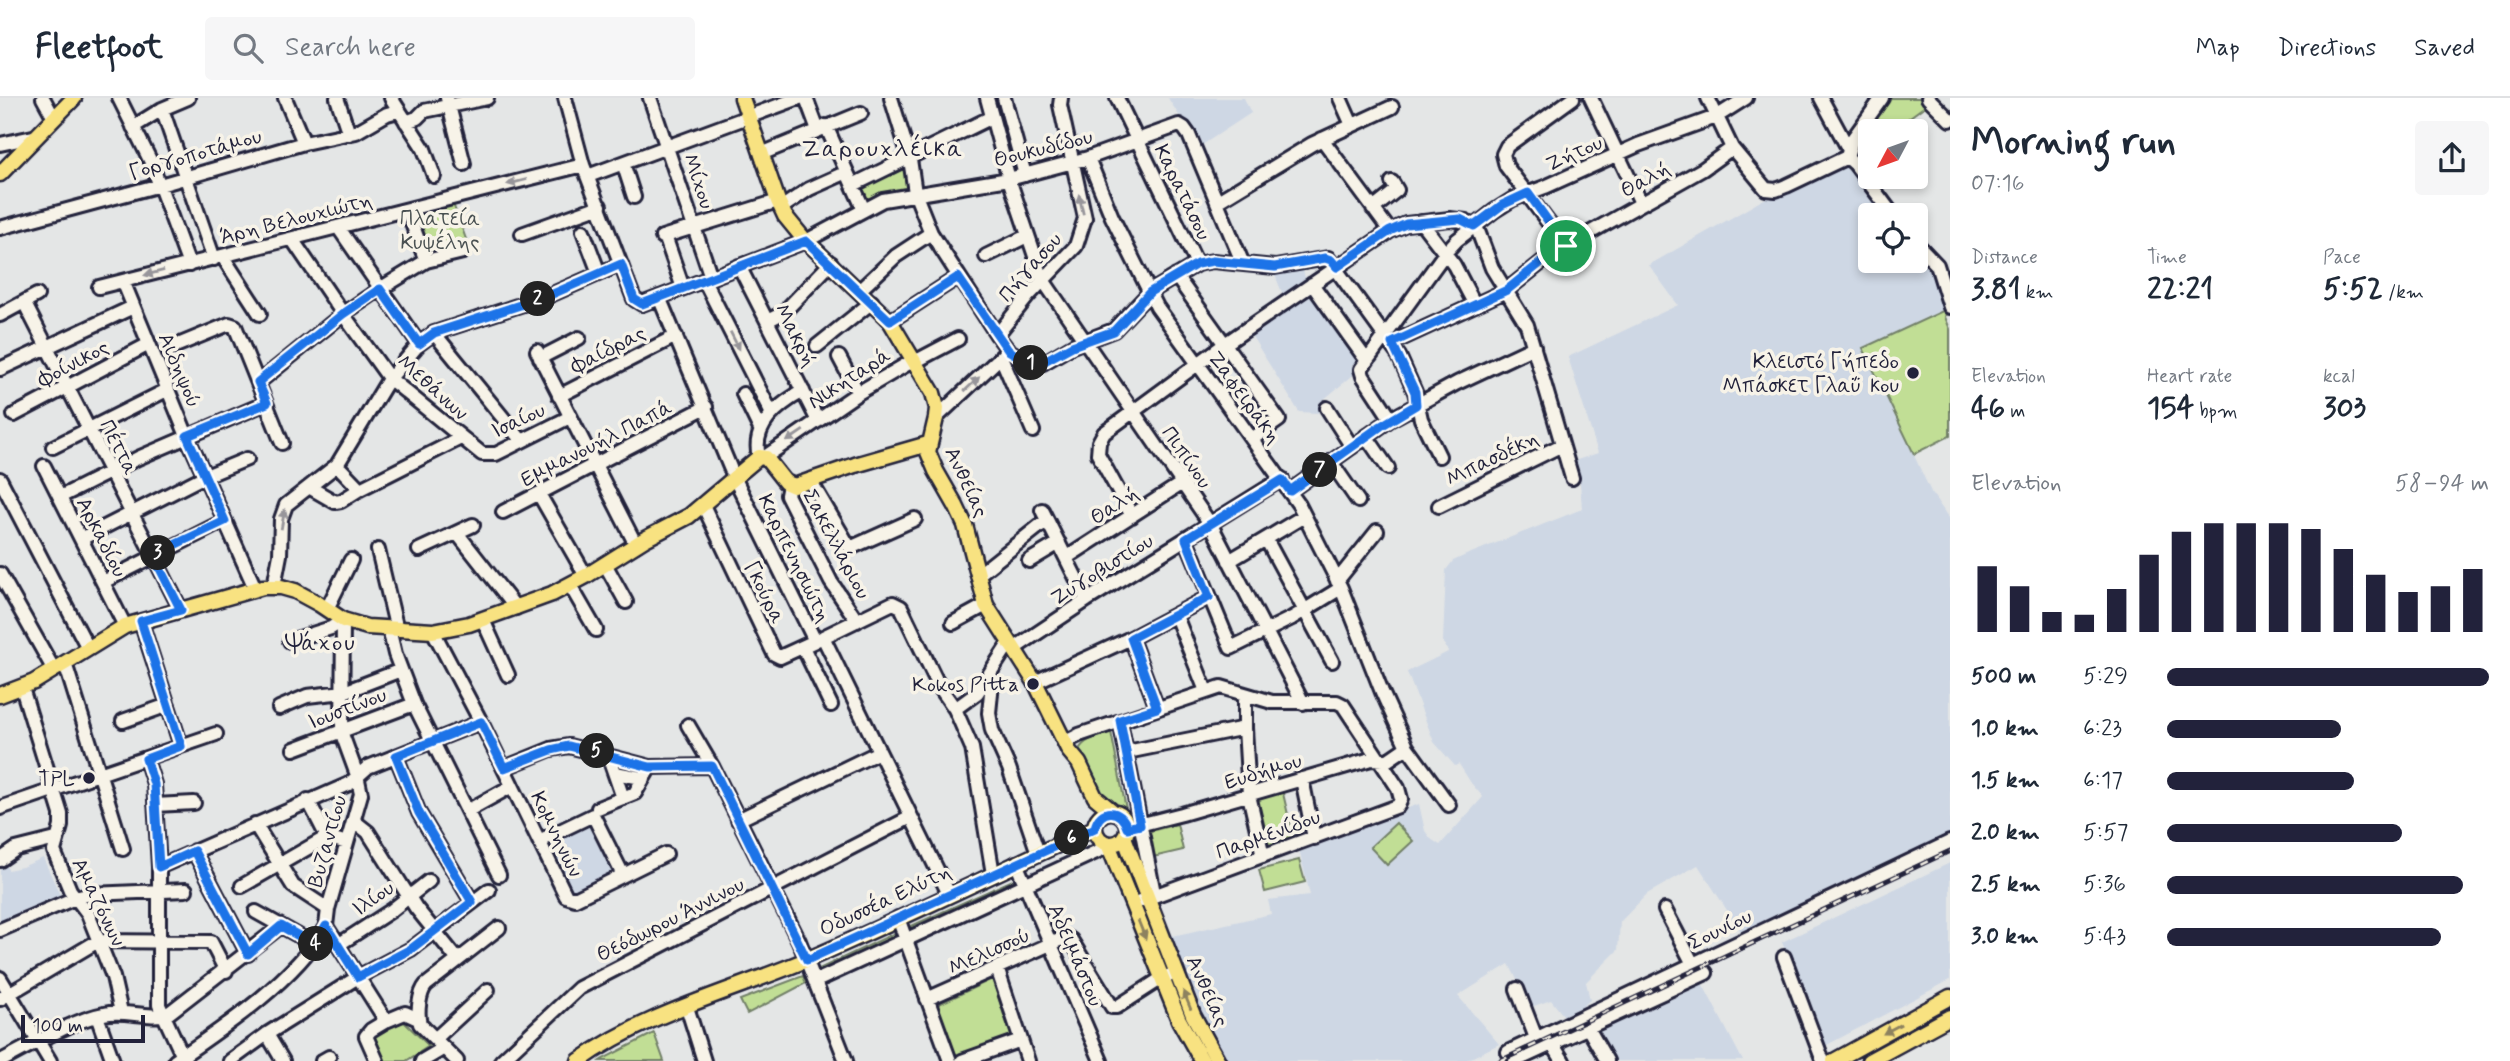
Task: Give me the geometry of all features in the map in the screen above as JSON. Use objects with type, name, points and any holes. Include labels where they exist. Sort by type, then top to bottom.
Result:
[{"type":"main road","points":[[0,174],[33,137],[74,98]]},
{"type":"main road","points":[[742,98],[780,204],[791,224],[890,321],[933,393],[937,408],[936,418]]},
{"type":"main road","name":"Ανθείας","points":[[936,418],[928,444],[930,460],[965,525],[986,605],[1035,682],[1072,755],[1095,826]]},
{"type":"main road","points":[[0,695],[22,688],[125,626],[255,588],[274,586],[295,591],[343,620],[360,626],[433,631],[483,620],[586,576],[685,518],[762,457],[789,485],[796,485],[928,444]]},
{"type":"main road","name":"Ανθείας","points":[[1072,755],[1079,763],[1096,797],[1113,812]]},
{"type":"main road","points":[[1113,812],[1122,817],[1130,830],[1116,843],[1109,845],[1098,837],[1095,826],[1102,814],[1113,812]]},
{"type":"main road","name":"Οδυσσέα Ελύτη","points":[[579,1061],[626,1032],[807,960],[1095,826]]},
{"type":"main road","name":"Ανθείας","points":[[1130,830],[1179,1020],[1202,1061]]},
{"type":"main road","name":"Ανθείας","points":[[1109,845],[1132,904],[1169,976],[1218,1061]]},
{"type":"main road","points":[[1834,1061],[1950,997]]},
{"type":"main road","points":[[1869,1061],[1950,1017]]},
{"type":"street","points":[[43,98],[54,118]]},
{"type":"street","points":[[119,98],[148,155],[189,265]]},
{"type":"street","points":[[133,127],[162,109],[188,98]]},
{"type":"street","points":[[285,98],[304,143]]},
{"type":"street","points":[[337,98],[349,134]]},
{"type":"street","points":[[391,98],[424,149],[434,176]]},
{"type":"street","name":"Γοργοποτάμου","points":[[0,228],[304,143],[349,134],[362,130],[387,114],[416,118],[424,111],[448,102],[486,98]]},
{"type":"street","points":[[274,586],[286,505],[337,465],[389,378],[419,344],[434,333],[548,296],[621,264],[586,171],[565,98]]},
{"type":"street","name":"Μίχου","points":[[650,98],[695,227],[707,279],[772,414]]},
{"type":"street","name":"Άρη Βελουχιώτη","points":[[99,286],[407,210],[623,163],[799,98]]},
{"type":"street","points":[[806,98],[847,172],[864,210]]},
{"type":"street","points":[[891,98],[910,159],[915,193],[922,216],[997,335],[1033,431]]},
{"type":"street","name":"Πιπίνου","points":[[987,98],[1009,179],[1043,279],[1211,525],[1303,703]]},
{"type":"street","points":[[1004,98],[1026,175]]},
{"type":"street","name":"Πήγασου","points":[[997,335],[1043,279],[1076,246],[1084,224],[1085,218],[1060,105],[1061,98]]},
{"type":"street","name":"Καρατάσου","points":[[1117,98],[1197,264]]},
{"type":"street","points":[[1340,98],[1352,125]]},
{"type":"street","points":[[1566,246],[1506,166],[1503,156],[1504,149],[1573,98]]},
{"type":"street","points":[[1591,98],[1641,203]]},
{"type":"street","points":[[1708,98],[1732,148],[1767,190],[1786,186],[1848,154],[1859,128],[1882,98]]},
{"type":"street","name":"Ζήτου","points":[[1364,365],[1388,339],[1445,253],[1502,205],[1647,141],[1716,117],[1746,98]]},
{"type":"street","points":[[1821,98],[1848,154],[1884,203]]},
{"type":"street","points":[[1928,98],[1950,120]]},
{"type":"street","points":[[448,102],[464,164]]},
{"type":"street","points":[[1243,264],[1218,201],[1322,139],[1392,107]]},
{"type":"street","points":[[162,109],[219,258],[260,314]]},
{"type":"street","points":[[761,154],[862,113]]},
{"type":"street","points":[[853,185],[992,117]]},
{"type":"street","name":"Θουκυδίδου","points":[[621,264],[634,299],[642,304],[806,241],[883,200],[1026,175],[1088,158],[1179,125],[1189,135],[1218,201]]},
{"type":"street","points":[[0,144],[33,137]]},
{"type":"street","points":[[1322,139],[1390,231]]},
{"type":"street","name":"Θαλή","points":[[1388,339],[1507,290],[1549,256],[1703,169],[1732,148]]},
{"type":"street","name":"Ζαφειράκη","points":[[1088,158],[1112,217],[1157,307],[1290,491],[1304,516],[1339,585],[1381,692],[1407,747],[1449,806]]},
{"type":"street","points":[[623,163],[634,197]]},
{"type":"street","points":[[683,288],[664,237],[780,204],[847,172]]},
{"type":"street","points":[[1373,209],[1397,190],[1392,182]]},
{"type":"street","points":[[523,234],[600,206]]},
{"type":"street","points":[[407,210],[426,261]]},
{"type":"street","points":[[1132,516],[1100,457],[1097,448],[1104,433],[1224,344],[1390,231],[1406,224],[1422,222],[1460,219],[1474,226],[1482,237],[1492,268],[1524,319],[1572,478]]},
{"type":"street","points":[[1422,222],[1445,253],[1475,305]]},
{"type":"street","points":[[338,227],[419,344]]},
{"type":"street","points":[[583,231],[599,273]]},
{"type":"street","points":[[860,290],[896,256],[931,233]]},
{"type":"street","points":[[986,256],[1027,236]]},
{"type":"street","name":"Μεθάνων","points":[[292,239],[389,378],[482,454]]},
{"type":"street","points":[[258,382],[343,314],[380,289],[426,261],[463,253]]},
{"type":"street","points":[[1928,254],[1945,267],[1950,307]]},
{"type":"street","points":[[1004,354],[1039,364],[1084,341],[1114,331],[1150,292],[1197,264],[1213,261],[1282,266],[1325,258],[1337,267],[1388,339],[1415,392],[1421,419],[1439,456]]},
{"type":"street","points":[[767,321],[783,313],[831,263]]},
{"type":"street","name":"Μακρή","points":[[739,266],[818,421]]},
{"type":"street","points":[[1176,276],[1279,420],[1252,439]]},
{"type":"street","points":[[890,321],[958,277]]},
{"type":"street","name":"Αιδηψού","points":[[123,281],[167,390],[255,588]]},
{"type":"street","points":[[1312,284],[1364,365],[1363,376],[1391,419]]},
{"type":"street","points":[[0,315],[37,295]]},
{"type":"street","name":"Καρπενησιώτη","points":[[659,297],[734,477],[814,642],[880,752],[949,894]]},
{"type":"street","name":"Πέττα","points":[[24,302],[181,610]]},
{"type":"street","points":[[817,346],[872,302]]},
{"type":"street","points":[[0,369],[133,307]]},
{"type":"street","points":[[173,347],[229,324],[234,325],[282,443]]},
{"type":"street","points":[[434,333],[521,440]]},
{"type":"street","name":"Φαίδρας","points":[[559,396],[676,336]]},
{"type":"street","points":[[579,338],[539,354],[636,545]]},
{"type":"street","name":"Νικηταρά","points":[[762,457],[858,393],[914,360],[958,339]]},
{"type":"street","name":"Φοίνικος","points":[[15,415],[149,344]]},
{"type":"street","points":[[1290,491],[1391,419],[1457,383],[1534,347]]},
{"type":"street","points":[[936,418],[1004,354]]},
{"type":"street","points":[[839,357],[858,393]]},
{"type":"street","points":[[53,447],[167,390]]},
{"type":"street","points":[[762,457],[757,449],[760,429],[787,400],[803,391]]},
{"type":"street","points":[[743,394],[760,429]]},
{"type":"street","points":[[60,497],[187,436],[267,403]]},
{"type":"street","name":"Εμμανουήλ Παπά","points":[[503,512],[706,407]]},
{"type":"street","points":[[1327,408],[1352,447]]},
{"type":"street","name":"Ισαίου","points":[[482,454],[496,454],[570,417]]},
{"type":"street","points":[[1366,436],[1388,468]]},
{"type":"street","points":[[309,487],[335,502],[341,501],[461,439]]},
{"type":"street","name":"Μπασδέκη","points":[[1439,506],[1562,445]]},
{"type":"street","points":[[81,539],[205,476],[247,459]]},
{"type":"street","points":[[1331,462],[1357,501]]},
{"type":"street","points":[[337,465],[360,489]]},
{"type":"street","name":"Αρκαδίου","points":[[44,466],[125,626]]},
{"type":"street","points":[[0,479],[88,648]]},
{"type":"street","points":[[810,480],[850,548],[915,519]]},
{"type":"street","name":"Ζυγοβιστίου","points":[[1012,645],[1282,480]]},
{"type":"street","name":"Θαλή","points":[[1066,558],[1182,483]]},
{"type":"street","name":"Σακελλάριου","points":[[789,485],[787,495],[831,582],[857,621]]},
{"type":"street","points":[[539,494],[586,576]]},
{"type":"street","name":"Γκούρα","points":[[704,505],[774,654],[780,657],[814,642]]},
{"type":"street","points":[[978,575],[1044,515],[1087,600]]},
{"type":"street","points":[[1229,561],[1304,516]]},
{"type":"street","points":[[103,582],[225,521]]},
{"type":"street","points":[[419,550],[473,526]]},
{"type":"street","points":[[1186,539],[1231,648],[1304,611],[1339,585],[1377,531]]},
{"type":"street","points":[[457,533],[516,608]]},
{"type":"street","points":[[1266,539],[1332,660]]},
{"type":"street","points":[[1029,561],[1059,543]]},
{"type":"street","points":[[378,550],[401,670],[431,743],[499,875]]},
{"type":"street","points":[[327,609],[351,560]]},
{"type":"street","points":[[605,564],[626,602]]},
{"type":"street","points":[[0,574],[60,666],[101,775],[123,849]]},
{"type":"street","points":[[570,585],[596,630]]},
{"type":"street","points":[[0,604],[13,597]]},
{"type":"street","points":[[1035,682],[1131,638],[1209,597]]},
{"type":"street","points":[[831,705],[814,642],[893,603],[897,604],[939,686],[956,709],[972,748],[993,874]]},
{"type":"street","points":[[953,623],[986,605]]},
{"type":"street","points":[[1176,616],[1206,691]]},
{"type":"street","points":[[290,641],[331,628],[343,620]]},
{"type":"street","name":"Βυζαντίου","points":[[326,926],[328,909],[361,794],[342,732],[343,620]]},
{"type":"street","points":[[483,620],[508,675]]},
{"type":"street","points":[[141,621],[181,746]]},
{"type":"street","name":"Κομνηνών","points":[[433,631],[566,896],[575,899],[623,875]]},
{"type":"street","points":[[1131,638],[1157,708]]},
{"type":"street","points":[[956,709],[973,698],[1012,645]]},
{"type":"street","points":[[279,708],[307,696],[344,692],[401,670]]},
{"type":"street","points":[[988,676],[992,683],[990,725],[1009,768],[1038,853]]},
{"type":"street","points":[[1065,742],[1120,720],[1206,691],[1226,687],[1272,702],[1341,703],[1380,759]]},
{"type":"street","name":"Αμαζόνων","points":[[22,688],[61,814],[61,826],[54,851],[75,898],[88,914],[113,977],[121,1012]]},
{"type":"street","points":[[1245,695],[1250,795],[1263,856]]},
{"type":"street","name":"Ιουστίνου","points":[[294,749],[414,704]]},
{"type":"street","points":[[123,721],[168,705]]},
{"type":"street","name":"Ανθείας","points":[[1120,720],[1127,752],[1130,830]]},
{"type":"street","points":[[159,867],[352,782],[368,767],[481,722]]},
{"type":"street","points":[[688,725],[712,766],[807,960],[846,1061]]},
{"type":"street","points":[[1127,752],[1245,728]]},
{"type":"street","points":[[2,807],[216,734]]},
{"type":"street","points":[[504,768],[563,747],[578,747],[650,767],[712,766]]},
{"type":"street","name":"Ευδήμου","points":[[1130,830],[1371,759],[1388,760],[1407,747]]},
{"type":"street","points":[[738,820],[880,752]]},
{"type":"street","points":[[608,755],[623,797]]},
{"type":"street","points":[[396,756],[419,813],[472,902]]},
{"type":"street","points":[[146,759],[153,780],[159,867],[159,1005],[181,1059],[246,1009],[315,945],[326,926],[386,1021]]},
{"type":"street","name":"Παρμενίδου","points":[[1132,904],[1398,806],[1401,799],[1398,788],[1380,759]]},
{"type":"street","points":[[598,808],[635,793],[650,767]]},
{"type":"street","points":[[615,774],[642,778]]},
{"type":"street","points":[[1301,779],[1314,838]]},
{"type":"street","points":[[467,811],[512,786]]},
{"type":"street","points":[[308,800],[327,837]]},
{"type":"street","points":[[155,805],[194,803]]},
{"type":"street","points":[[539,841],[593,815],[623,875],[666,854]]},
{"type":"street","name":"Θεόδωρου Άννινου","points":[[501,1061],[579,988],[911,817]]},
{"type":"street","points":[[354,821],[368,832],[409,897],[458,960]]},
{"type":"street","points":[[255,824],[293,886],[328,909]]},
{"type":"street","points":[[242,886],[327,837],[347,843]]},
{"type":"street","points":[[0,860],[16,849],[56,839]]},
{"type":"street","name":"Σουνίου","points":[[1512,1057],[1536,1038],[1950,842]]},
{"type":"street","points":[[816,981],[1109,845]]},
{"type":"street","points":[[194,851],[248,954]]},
{"type":"street","name":"Αδειμάστου","points":[[1016,863],[1101,1061]]},
{"type":"street","name":"Ιλίου","points":[[338,946],[429,881]]},
{"type":"street","points":[[0,930],[75,898],[102,892],[186,890]]},
{"type":"street","points":[[230,1061],[267,1034],[358,977],[403,954],[489,890]]},
{"type":"street","points":[[1665,910],[1693,964]]},
{"type":"street","points":[[257,912],[315,945]]},
{"type":"street","points":[[898,918],[950,1061]]},
{"type":"street","points":[[1,1061],[97,1016],[121,1012],[162,1015],[169,1013],[281,926]]},
{"type":"street","points":[[418,1019],[423,988],[499,928]]},
{"type":"street","name":"Μελισσού","points":[[927,999],[1066,937],[1112,1007],[1117,1007],[1169,976]]},
{"type":"street","points":[[4,996],[98,942],[211,942],[226,971]]},
{"type":"street","points":[[1784,957],[1823,1061]]},
{"type":"street","points":[[997,968],[1028,1061]]},
{"type":"street","name":"Σουνίου","points":[[1512,1057],[1553,1045],[1706,974]]},
{"type":"street","points":[[0,978],[4,996],[50,1061]]},
{"type":"street","points":[[1517,989],[1536,1038]]},
{"type":"street","points":[[422,1061],[488,990]]},
{"type":"street","points":[[687,1007],[704,1061]]},
{"type":"street","points":[[377,1061],[366,1036],[371,1030],[404,1013],[418,1019],[457,1061]]},
{"type":"street","points":[[97,1016],[113,1061]]},
{"type":"street","points":[[1588,1028],[1607,1061]]},
{"type":"street","points":[[267,1034],[283,1061]]},
{"type":"street","points":[[962,1061],[1021,1040]]},
{"type":"street","points":[[1553,1045],[1563,1061]]},
{"type":"shaded area","points":[[1168,98],[1244,98],[1251,113],[1199,147]]},
{"type":"shaded area","points":[[1842,163],[1849,164],[1858,175],[1858,189],[1869,189],[1880,203],[1858,203],[1858,273],[1928,273],[1928,261],[1937,272],[1947,309],[1864,348],[1931,492],[1950,520],[1950,838],[1743,935],[1698,865],[1647,894],[1620,922],[1618,950],[1586,982],[1590,1000],[1567,1020],[1551,1000],[1531,1007],[1509,964],[1458,996],[1499,1044],[1465,1061],[1228,1061],[1215,1039],[1208,1034],[1168,937],[1271,914],[1268,900],[1310,895],[1299,849],[1419,804],[1425,831],[1440,845],[1483,797],[1459,764],[1455,766],[1434,742],[1407,672],[1448,652],[1443,641],[1446,570],[1453,561],[1466,555],[1582,509],[1580,483],[1571,462],[1598,453],[1568,357],[1678,305],[1649,265],[1766,198]]},
{"type":"shaded area","points":[[1302,266],[1305,278],[1362,358],[1352,365],[1357,372],[1323,400],[1318,413],[1299,412],[1243,322],[1283,295],[1273,270]]},
{"type":"shaded area","points":[[589,821],[613,872],[570,894],[544,843]]},
{"type":"shaded area","points":[[43,858],[61,897],[0,923],[0,866],[5,861],[8,870]]},
{"type":"shaded area","points":[[1950,863],[1950,980],[1823,1047],[1782,942]]},
{"type":"shaded area","points":[[1700,979],[1743,1061],[1611,1061],[1593,1028]]},
{"type":"green space","points":[[1889,98],[1923,98],[1929,103],[1907,119],[1874,119]]},
{"type":"green space","points":[[1858,140],[1858,156],[1855,158]]},
{"type":"green space","points":[[910,159],[915,193],[864,210],[853,185]]},
{"type":"green space","name":"Πλατεία Κυψέλης","points":[[452,201],[470,250],[427,259],[410,212]]},
{"type":"green space","name":"Κλειστό Γήπεδο Μπάσκετ Γλαΰκου","points":[[1947,309],[1945,317],[1950,329],[1950,436],[1914,454],[1863,348]]},
{"type":"green space","points":[[1111,732],[1126,809],[1109,804],[1100,796],[1079,750],[1088,741]]},
{"type":"green space","points":[[1281,785],[1295,844],[1263,856],[1249,795]]},
{"type":"green space","points":[[1396,823],[1413,841],[1387,865],[1370,847]]},
{"type":"green space","points":[[1177,824],[1183,850],[1153,857],[1147,832]]},
{"type":"green space","points":[[1299,860],[1305,882],[1265,892],[1259,870]]},
{"type":"green space","points":[[1017,878],[1019,883],[911,932],[909,927]]},
{"type":"green space","points":[[897,932],[899,937],[821,974],[819,969]]},
{"type":"green space","points":[[803,976],[806,983],[747,1014],[740,1000]]},
{"type":"green space","points":[[992,979],[1011,1036],[955,1056],[937,1005]]},
{"type":"green space","points":[[402,1020],[429,1046],[406,1061],[385,1061],[371,1036]]},
{"type":"green space","points":[[654,1033],[664,1061],[600,1061],[603,1059]]},
{"type":"railway","points":[[1500,1061],[1950,851]]},
{"type":"place","name":"Κλειστό Γήπεδο Μπάσκετ Γλαΰκου","points":[[1913,373]]},
{"type":"place","name":"Kokos Pitta","points":[[1033,684]]},
{"type":"place","name":"TPL","points":[[89,778]]},
{"type":"district","name":"Ζαρουχλέικα","points":[[883,148]]},
{"type":"district","name":"Ψάχου","points":[[321,642]]},
{"type":"route","points":[[1528,193],[1566,246],[1549,256],[1507,290],[1392,343],[1417,397],[1416,405],[1381,426],[1290,491],[1282,480],[1186,539],[1209,597],[1131,638],[1157,708],[1120,720],[1140,825],[1127,828],[1125,820],[1119,814],[1102,814],[1095,828],[807,960],[712,766],[650,767],[569,746],[504,768],[481,722],[396,756],[419,813],[472,902],[411,949],[358,977],[326,926],[315,945],[281,926],[248,954],[194,851],[159,867],[154,784],[146,759],[181,746],[141,621],[181,610],[153,555],[225,521],[187,436],[267,403],[258,382],[343,314],[380,289],[419,344],[434,333],[548,296],[621,264],[634,299],[642,304],[806,241],[890,321],[958,277],[1008,350],[1029,363],[1039,364],[1072,346],[1114,331],[1156,287],[1197,264],[1208,261],[1275,267],[1328,258],[1337,267],[1402,225],[1462,219],[1474,226],[1502,205],[1528,193]]}]
